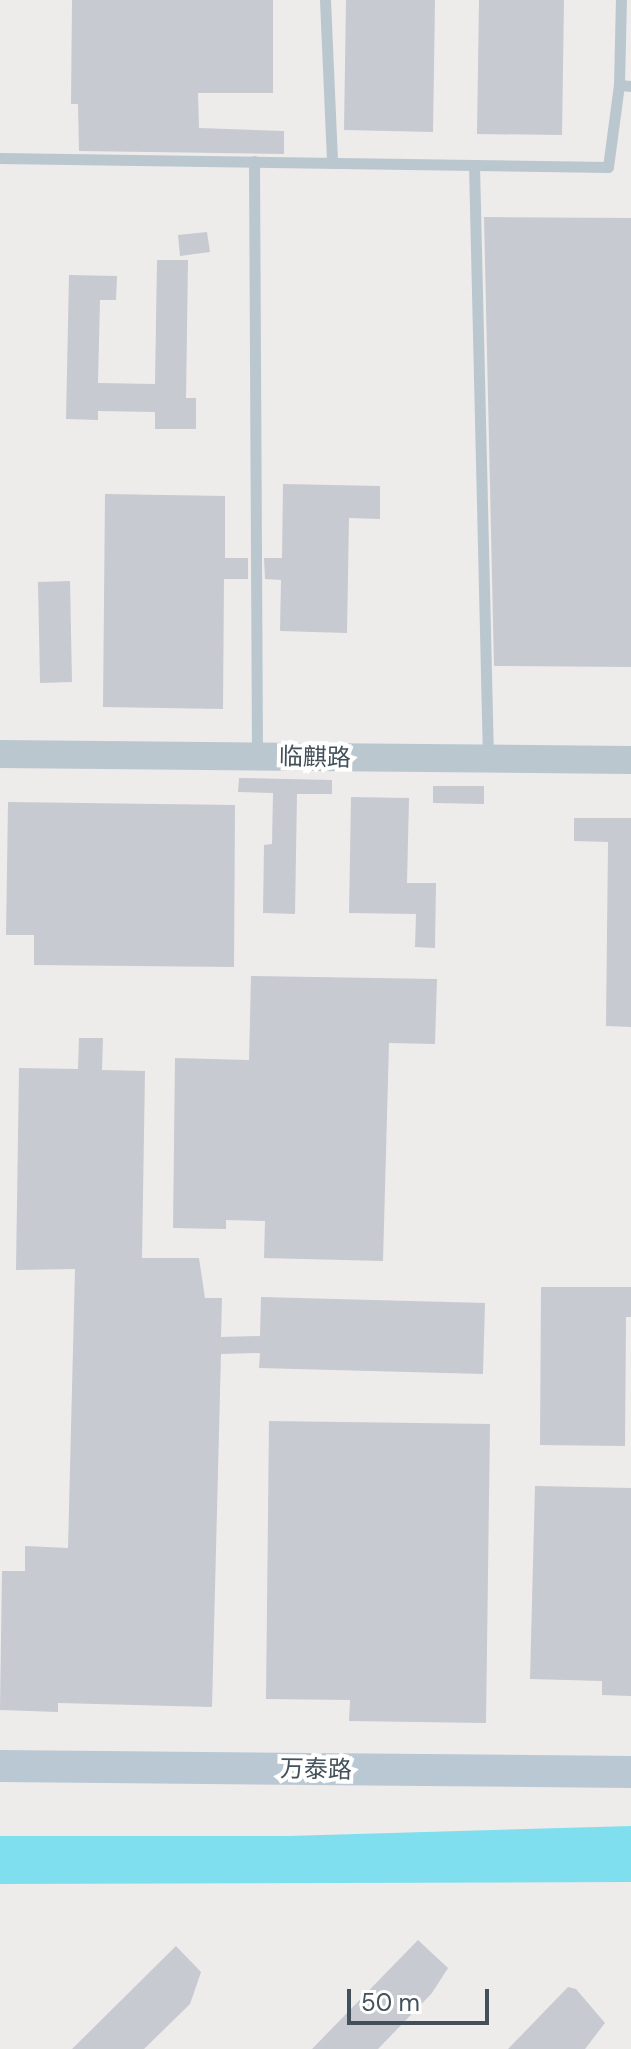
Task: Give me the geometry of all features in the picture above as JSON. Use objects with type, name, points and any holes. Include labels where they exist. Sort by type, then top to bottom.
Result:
[{"type":"main road","name":"万泰路","points":[[0,1766],[631,1772]]},
{"type":"street","name":"临麒路","points":[[0,754],[631,760]]},
{"type":"lane","points":[[325,0],[332,163]]},
{"type":"lane","points":[[0,158],[608,167],[625,85],[621,0]]},
{"type":"lane","points":[[254,161],[257,757]]},
{"type":"lane","points":[[474,165],[488,760]]},
{"type":"water","points":[[631,1826],[631,1882],[0,1884],[0,1836],[288,1836]]},
{"type":"building","points":[[72,0],[273,0],[273,93],[198,93],[199,128],[284,131],[284,154],[79,151],[78,104],[71,104]]},
{"type":"building","points":[[346,0],[435,0],[433,132],[344,130]]},
{"type":"building","points":[[479,0],[564,0],[562,135],[477,134]]},
{"type":"building","points":[[484,217],[631,218],[631,667],[494,666]]},
{"type":"building","points":[[207,232],[210,252],[180,256],[178,235]]},
{"type":"building","points":[[157,260],[188,260],[186,398],[196,398],[196,429],[155,429],[155,412],[98,411],[98,420],[66,419],[69,275],[117,276],[116,300],[100,300],[98,383],[155,384]]},
{"type":"building","points":[[283,484],[380,486],[380,519],[349,518],[347,633],[280,631],[281,580],[265,579],[264,558],[282,558]]},
{"type":"building","points":[[105,494],[225,496],[225,558],[248,558],[248,579],[224,579],[223,709],[103,707]]},
{"type":"building","points":[[70,581],[72,682],[40,683],[38,582]]},
{"type":"building","points":[[239,778],[332,780],[332,794],[297,794],[295,914],[263,913],[264,845],[272,844],[273,793],[238,792]]},
{"type":"building","points":[[433,786],[484,786],[484,804],[433,803]]},
{"type":"building","points":[[351,797],[409,798],[407,883],[436,883],[435,948],[415,947],[416,914],[349,913]]},
{"type":"building","points":[[8,802],[235,805],[234,967],[34,965],[34,935],[6,935]]},
{"type":"building","points":[[574,818],[631,818],[631,1027],[606,1026],[608,842],[574,841]]},
{"type":"building","points":[[251,976],[437,979],[435,1044],[389,1043],[383,1261],[264,1258],[265,1221],[226,1220],[226,1229],[173,1228],[175,1058],[249,1060]]},
{"type":"building","points":[[79,1038],[103,1038],[102,1070],[145,1071],[142,1258],[199,1258],[205,1298],[222,1298],[221,1337],[260,1336],[261,1297],[485,1303],[483,1374],[259,1368],[260,1353],[221,1354],[212,1707],[58,1703],[58,1712],[0,1710],[2,1571],[25,1571],[25,1546],[68,1548],[75,1269],[16,1270],[19,1068],[78,1069]]},
{"type":"building","points":[[541,1287],[631,1287],[631,1317],[626,1317],[625,1446],[540,1445]]},
{"type":"building","points":[[269,1421],[490,1424],[486,1723],[349,1721],[350,1700],[266,1699]]},
{"type":"building","points":[[535,1486],[631,1488],[631,1696],[602,1695],[602,1681],[530,1679]]},
{"type":"building","points":[[418,1940],[448,1968],[432,1993],[378,2049],[312,2049]]},
{"type":"building","points":[[176,1946],[201,1972],[190,2004],[144,2049],[72,2049]]},
{"type":"building","points":[[568,1987],[576,1989],[605,2023],[585,2049],[508,2049]]}]
